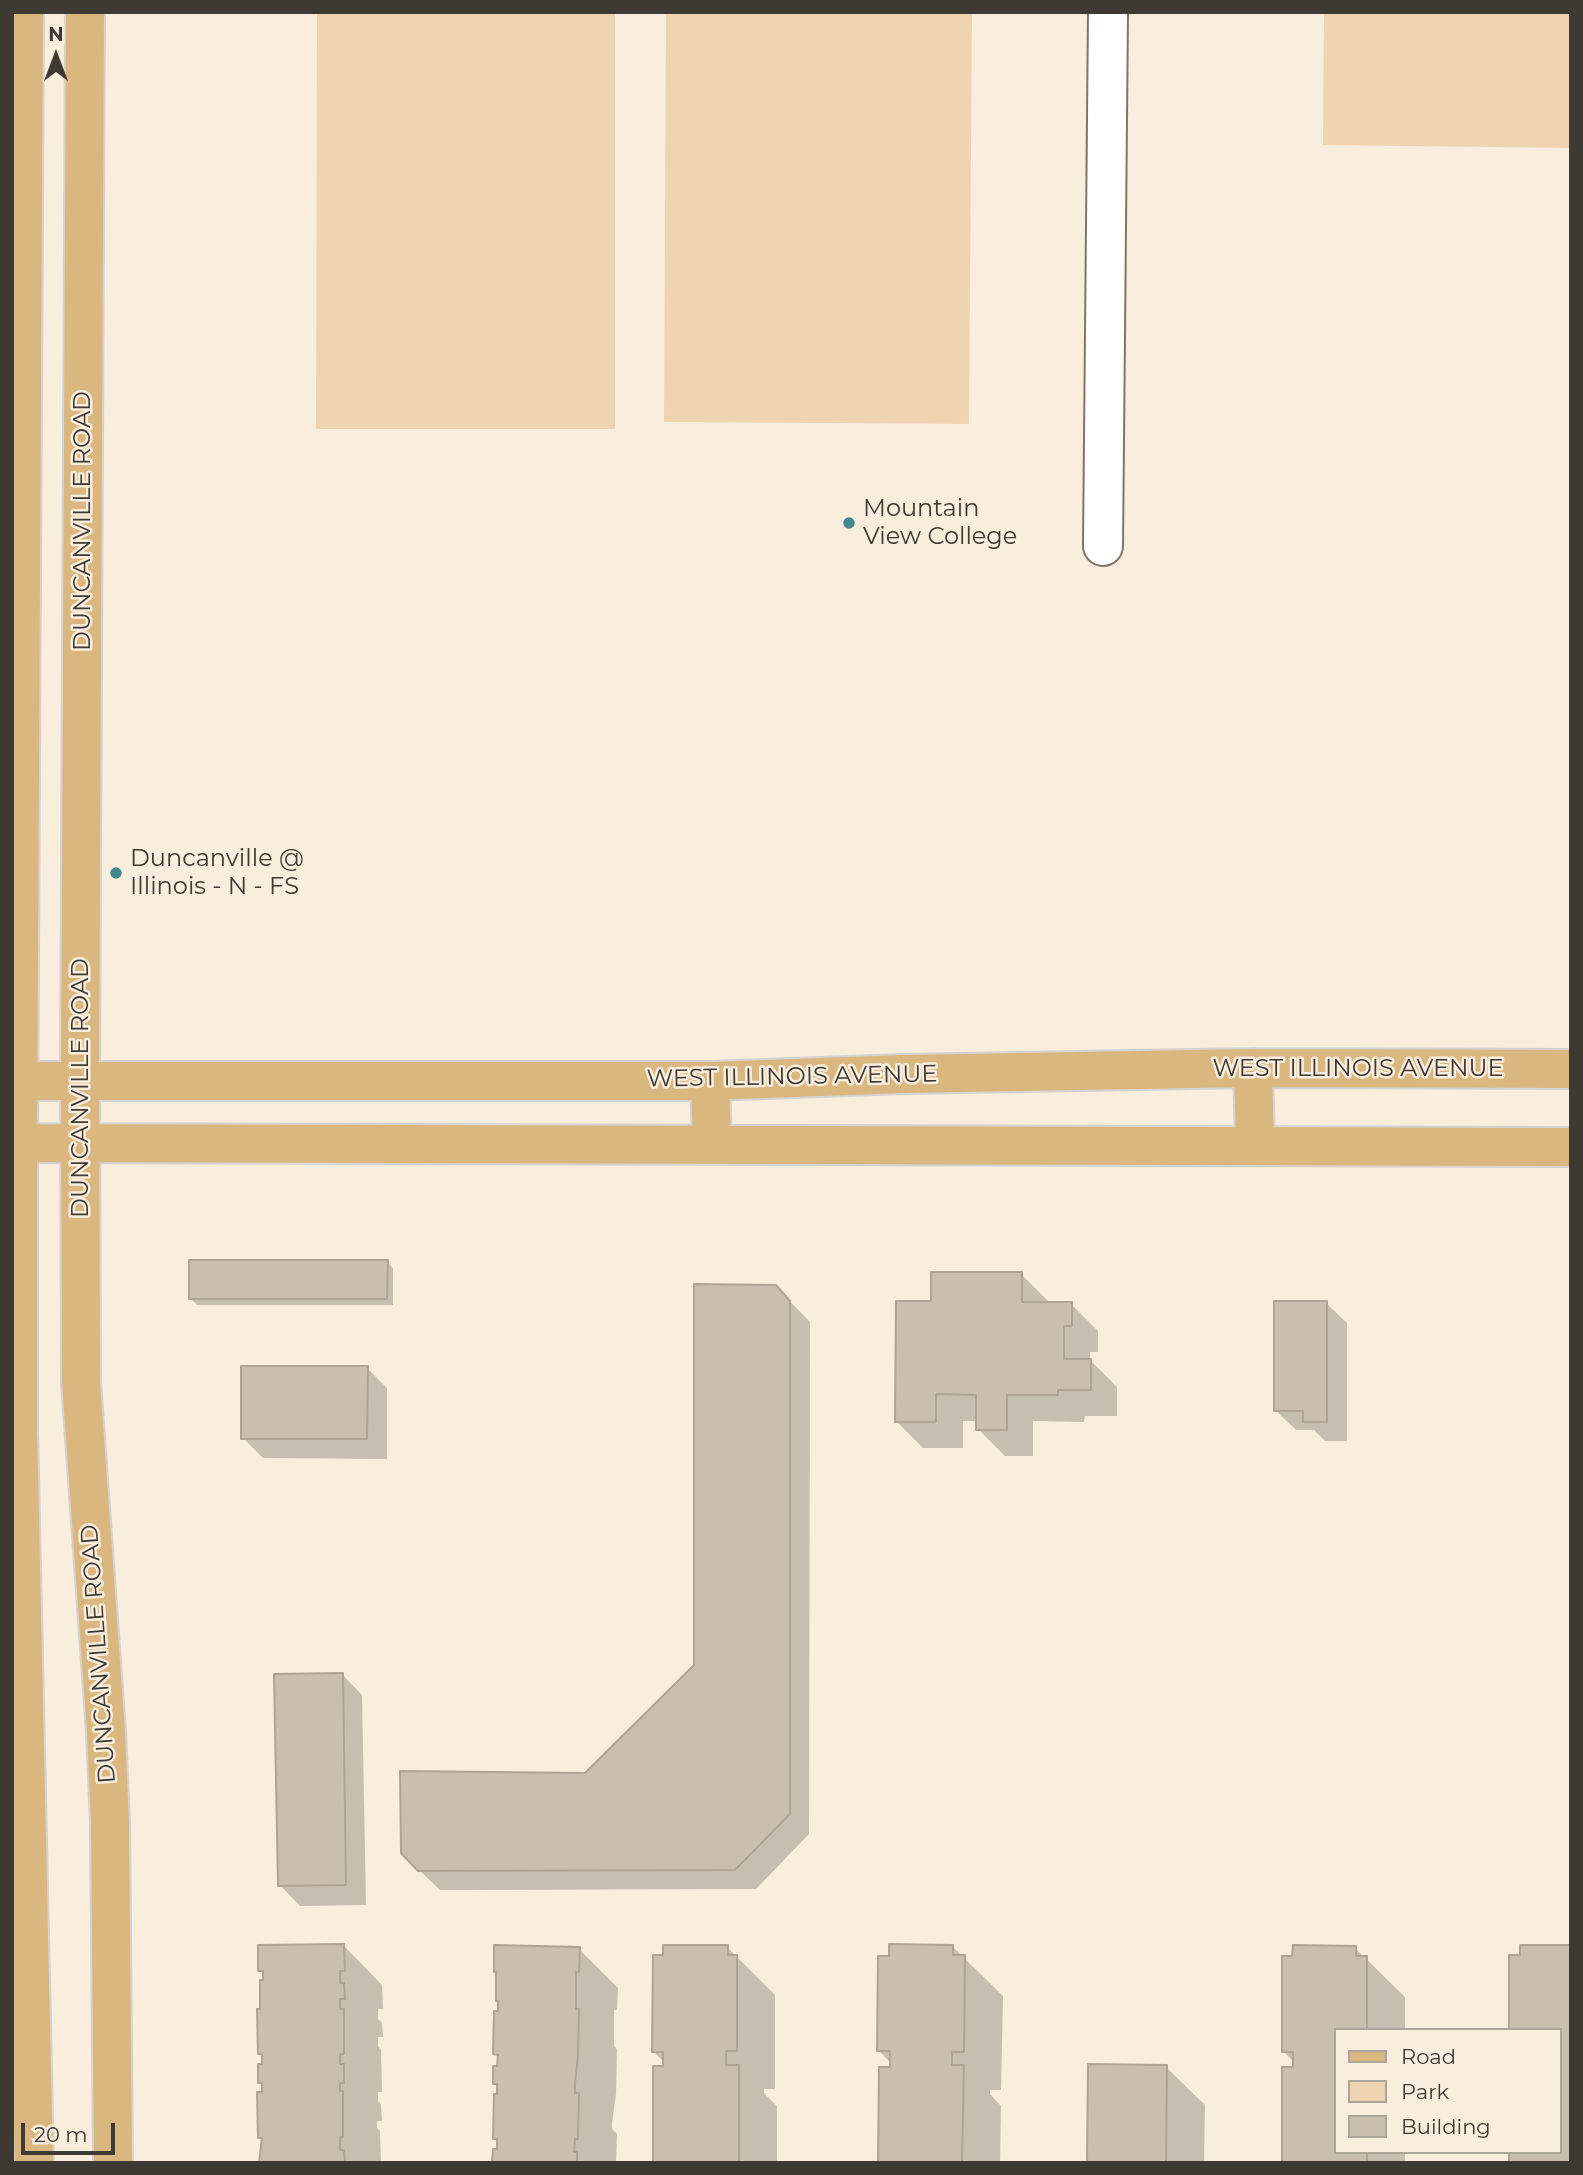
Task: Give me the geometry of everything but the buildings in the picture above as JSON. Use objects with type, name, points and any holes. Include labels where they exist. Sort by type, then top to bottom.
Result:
[{"type":"main road","points":[[24,12],[15,1143],[18,1427],[34,2163]]},
{"type":"main road","name":"DUNCANVILLE ROAD","points":[[85,12],[81,1382],[110,1822],[113,2163]]},
{"type":"main road","points":[[1253,1068],[1255,1145]]},
{"type":"main road","name":"WEST ILLINOIS AVENUE","points":[[15,1081],[710,1081],[1253,1068],[1571,1069]]},
{"type":"main road","points":[[710,1081],[712,1145]]},
{"type":"main road","points":[[15,1143],[1571,1147]]},
{"type":"street","points":[[1103,546],[1108,12]]},
{"type":"green space","points":[[317,12],[615,12],[615,429],[316,429]]},
{"type":"green space","points":[[666,12],[972,12],[969,424],[664,422]]},
{"type":"green space","points":[[1324,12],[1571,12],[1571,148],[1323,145]]},
{"type":"place","name":"Mountain View College","points":[[849,523]]},
{"type":"place","name":"Duncanville @ Illinois - N - FS","points":[[116,873]]}]
